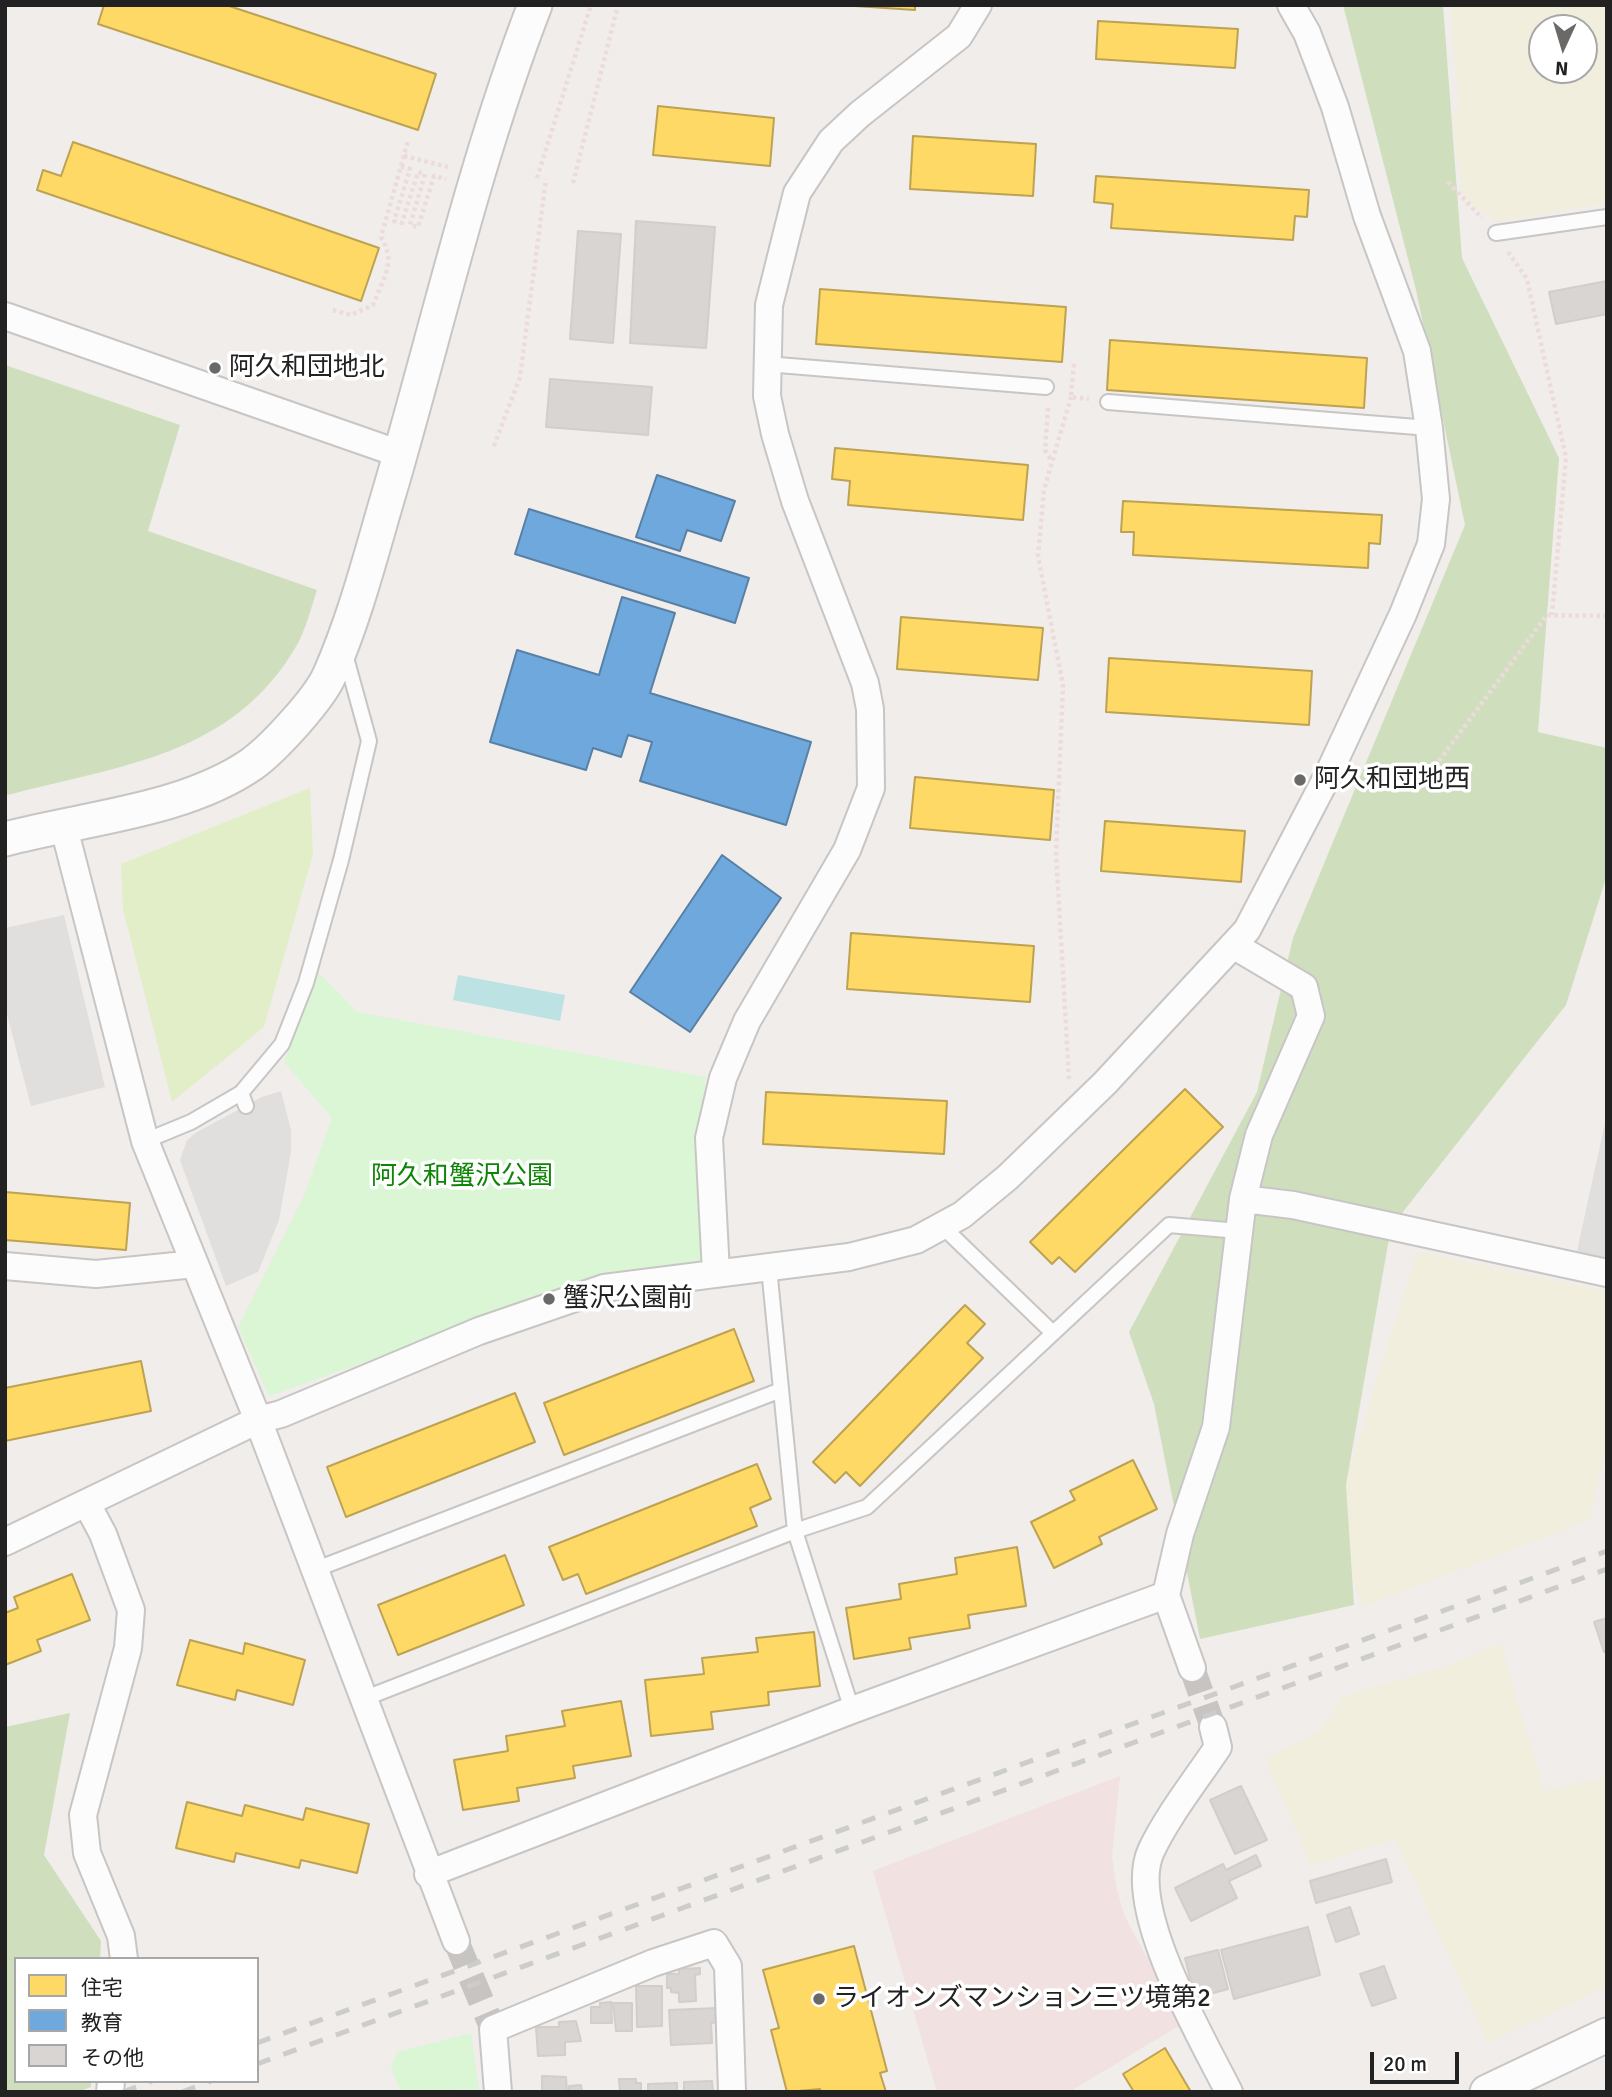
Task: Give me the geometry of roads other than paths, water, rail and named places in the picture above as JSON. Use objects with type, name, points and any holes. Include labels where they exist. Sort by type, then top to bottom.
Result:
[{"type":"street","points":[[5,839],[196,794],[253,763],[300,716],[330,676],[400,454],[518,47],[535,5]]},
{"type":"street","points":[[716,1273],[709,1138],[723,1077],[747,1021],[848,850],[872,788],[870,709],[864,683],[795,501],[767,396],[769,305],[797,193],[831,141],[860,114],[959,36],[978,5]]},
{"type":"street","points":[[5,1542],[258,1420],[281,1414],[479,1331],[604,1288],[849,1257],[916,1240],[962,1215],[1009,1177],[1071,1116],[1247,930],[1327,777],[1403,614],[1431,544],[1436,499],[1417,351],[1367,216],[1335,107],[1307,33],[1291,5]]},
{"type":"street","points":[[5,316],[400,454]]},
{"type":"street","points":[[63,824],[145,1141],[258,1420],[428,1874],[456,1941]]},
{"type":"street","points":[[1192,1668],[1166,1595],[1180,1534],[1216,1427],[1243,1199],[1259,1135],[1311,1016],[1304,987],[1233,945]]},
{"type":"street","points":[[1243,1199],[1293,1205],[1607,1273]]},
{"type":"street","points":[[5,1266],[96,1274],[195,1264]]},
{"type":"street","points":[[87,1504],[103,1535],[131,1611],[128,1648],[83,1815],[87,1853],[121,1936],[124,1957]]},
{"type":"street","points":[[428,1874],[852,1710],[1166,1595]]},
{"type":"street","points":[[1213,1727],[1218,1746],[1150,1853],[1146,1905],[1164,1960],[1229,2092]]},
{"type":"street","points":[[498,2092],[493,2029],[653,1963],[714,1943],[728,1966],[732,2092]]},
{"type":"street","points":[[1487,2092],[1607,2035]]},
{"type":"lane","points":[[1496,233],[1607,217]]},
{"type":"lane","points":[[766,364],[1046,387]]},
{"type":"lane","points":[[1108,401],[1429,428]]},
{"type":"lane","points":[[145,1141],[244,1100],[282,1044],[306,983],[341,860],[369,741],[342,643]]},
{"type":"lane","points":[[363,1699],[794,1531],[867,1507],[1169,1225],[1239,1231]]},
{"type":"lane","points":[[942,1226],[1053,1333]]},
{"type":"lane","points":[[769,1268],[794,1531],[852,1710]]},
{"type":"lane","points":[[314,1570],[781,1390]]},
{"type":"water","points":[[458,975],[565,995],[560,1021],[453,1000]]},
{"type":"tunnel","points":[[1192,1668],[1213,1727]]},
{"type":"tunnel","points":[[456,1941],[493,2029]]},
{"type":"railway","points":[[259,2042],[1607,1551]]},
{"type":"railway","points":[[259,2063],[1607,1569]]},
{"type":"railway","points":[[123,2092],[147,2083]]},
{"type":"railway","points":[[182,2092],[206,2083]]},
{"type":"place","name":"阿久和団地北","points":[[215,368]]},
{"type":"place","name":"阿久和団地西","points":[[1300,780]]},
{"type":"place","name":"蟹沢公園前","points":[[549,1299]]},
{"type":"place","name":"ライオンズマンション三ツ境第2","points":[[819,1999]]},
{"type":"park label","name":"阿久和蟹沢公園","points":[[462,1177]]}]
